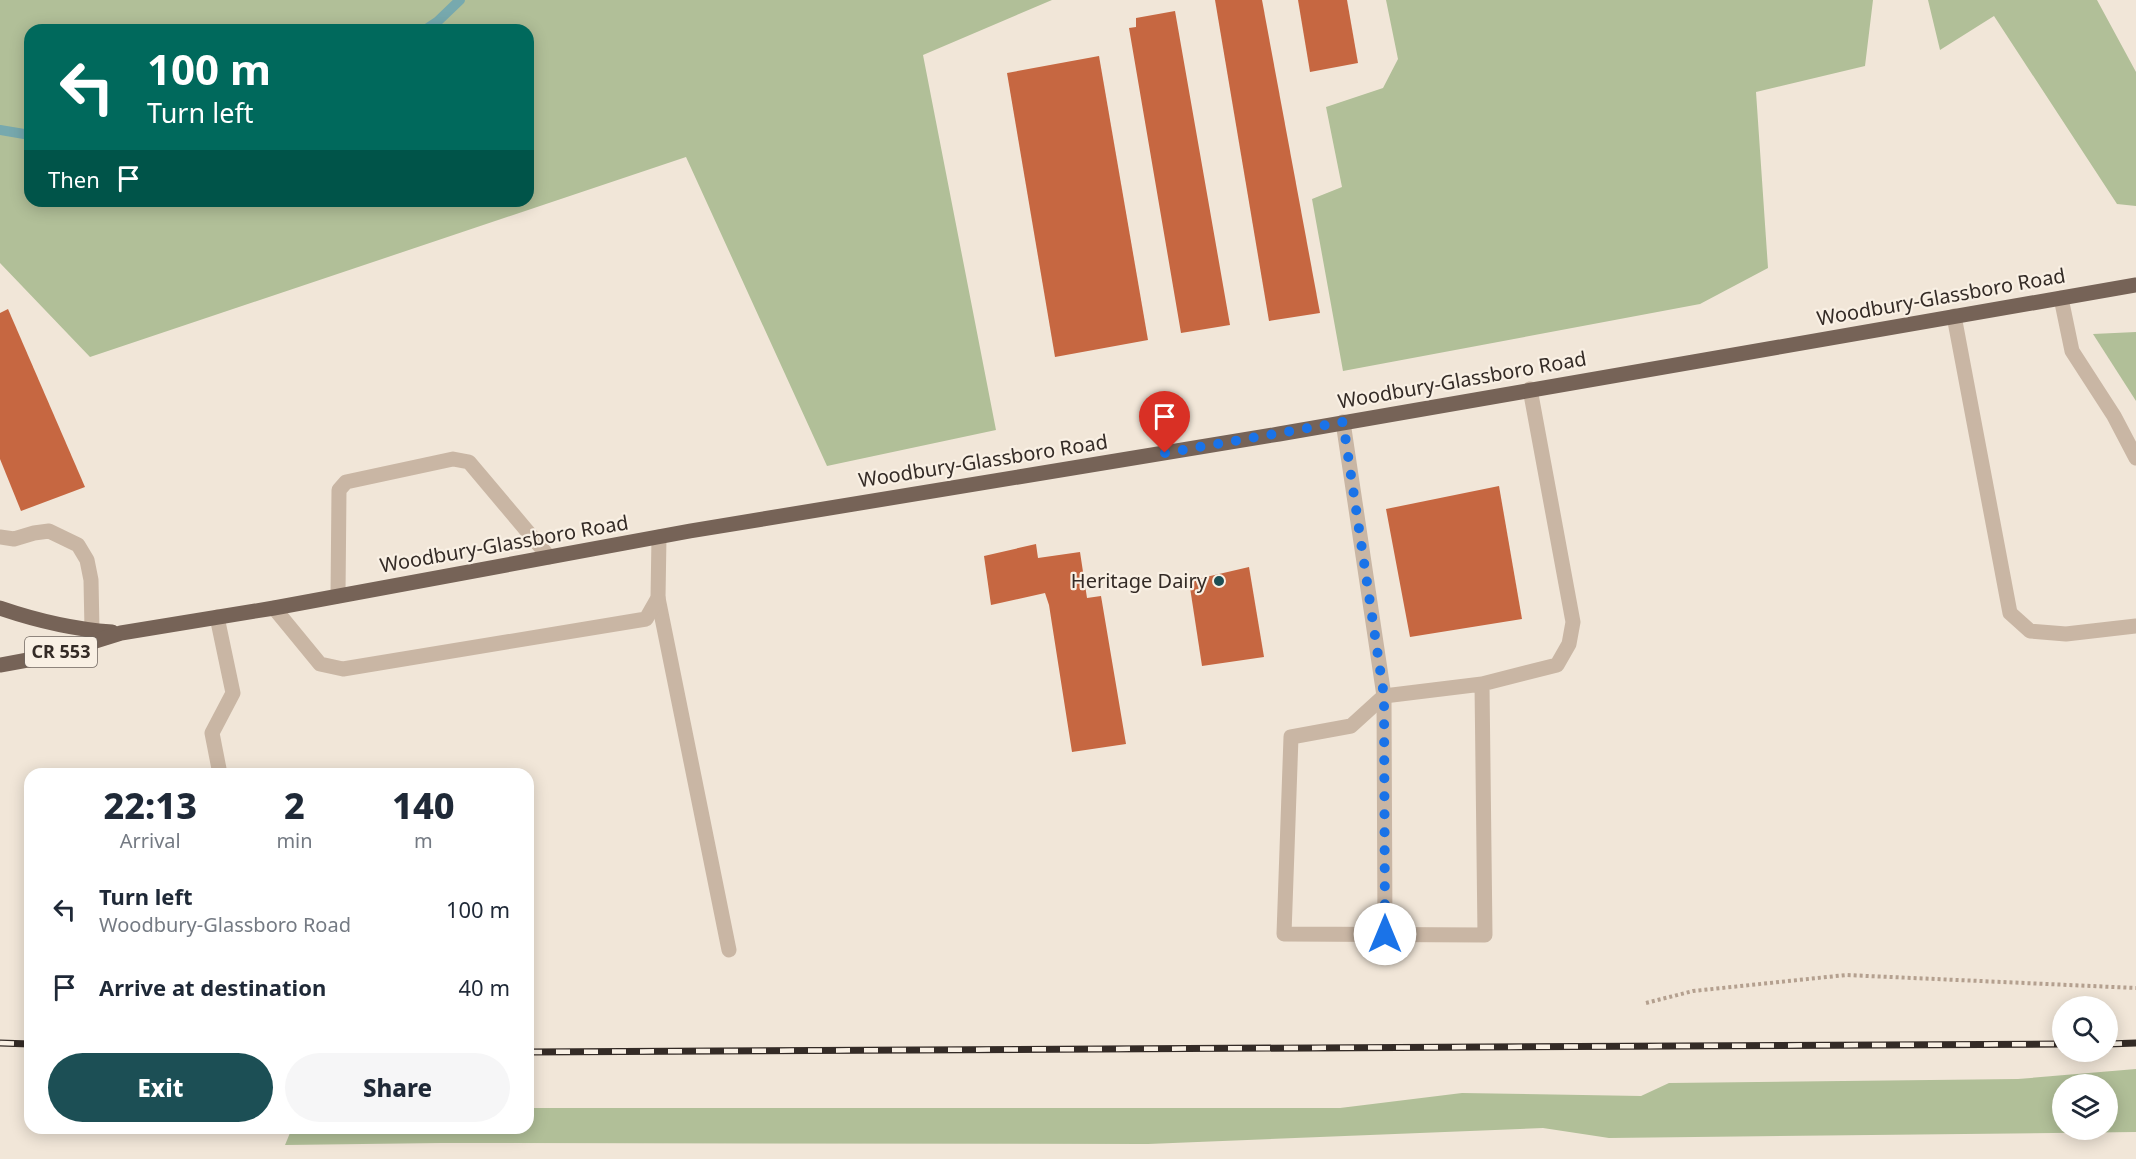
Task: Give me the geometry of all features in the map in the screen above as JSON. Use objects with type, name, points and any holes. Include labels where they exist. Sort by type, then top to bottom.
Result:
[{"type":"main road","name":"Woodbury-Glassboro Road","points":[[0,665],[44,657],[121,633],[274,608],[659,537],[2136,285]]},
{"type":"main road","name":"Woodbury-Glassboro Road","points":[[0,608],[35,620],[75,629],[121,633]]},
{"type":"lane","points":[[2061,298],[2072,351],[2114,416],[2136,458]]},
{"type":"lane","points":[[1954,316],[2010,613],[2030,631],[2066,634],[2136,626]]},
{"type":"lane","points":[[1482,684],[1485,935],[1284,933],[1291,737],[1351,726],[1384,696],[1482,684],[1557,665],[1569,644],[1573,622],[1530,389]]},
{"type":"lane","points":[[1343,422],[1384,696],[1385,934]]},
{"type":"lane","points":[[338,596],[339,490],[346,482],[453,459],[469,462],[549,557]]},
{"type":"lane","points":[[0,537],[14,539],[34,532],[49,531],[78,546],[87,560],[91,580],[92,630]]},
{"type":"lane","points":[[659,537],[658,598],[729,950]]},
{"type":"lane","points":[[274,608],[320,664],[343,669],[646,619],[658,598]]},
{"type":"lane","points":[[217,617],[233,693],[212,733],[219,768]]},
{"type":"path","points":[[1646,1003],[1693,991],[1846,975],[2136,988]]},
{"type":"green space","points":[[0,0],[1052,0],[923,55],[996,430],[827,466],[686,157],[90,357],[0,263]]},
{"type":"green space","points":[[1386,0],[1873,0],[1865,66],[1756,92],[1768,268],[1700,304],[1343,371],[1312,199],[1342,187],[1326,107],[1383,88],[1398,59]]},
{"type":"green space","points":[[1928,0],[2097,0],[2136,72],[2136,206],[2117,204],[1994,16],[1940,50]]},
{"type":"green space","points":[[2136,332],[2136,401],[2093,334]]},
{"type":"green space","points":[[2136,1069],[2136,1132],[2118,1132],[2118,1074],[2077,1074]]},
{"type":"green space","points":[[2052,1076],[2052,1133],[1609,1138],[1543,1128],[1148,1144],[441,1143],[285,1145],[290,1134],[534,1134],[534,1108],[1340,1108],[1462,1093],[1641,1096],[1669,1083],[2018,1079]]},
{"type":"building","points":[[1215,0],[1262,0],[1320,313],[1269,321]]},
{"type":"building","points":[[1298,0],[1347,0],[1358,63],[1310,72]]},
{"type":"building","points":[[1175,11],[1230,325],[1181,333],[1129,28],[1136,27],[1136,18]]},
{"type":"building","points":[[1099,56],[1148,340],[1055,357],[1007,73]]},
{"type":"building","points":[[8,309],[85,487],[21,511],[0,459],[0,313]]},
{"type":"building","points":[[1499,486],[1522,619],[1410,637],[1386,509]]},
{"type":"building","points":[[1036,544],[1038,558],[1080,552],[1087,598],[1101,596],[1126,744],[1072,752],[1049,605],[1045,593],[991,605],[984,556]]},
{"type":"building","points":[[1249,567],[1264,657],[1202,666],[1189,581]]},
{"type":"waterway","points":[[434,24],[460,0]]},
{"type":"waterway","points":[[0,130],[24,134]]},
{"type":"railway","points":[[0,1043],[24,1044]]},
{"type":"railway","points":[[2118,1044],[2136,1043]]},
{"type":"railway","points":[[534,1052],[2052,1044]]},
{"type":"place","name":"Heritage Dairy","points":[[1219,581]]},
{"type":"route","points":[[1165,453],[1343,422],[1384,696],[1385,934]]}]
